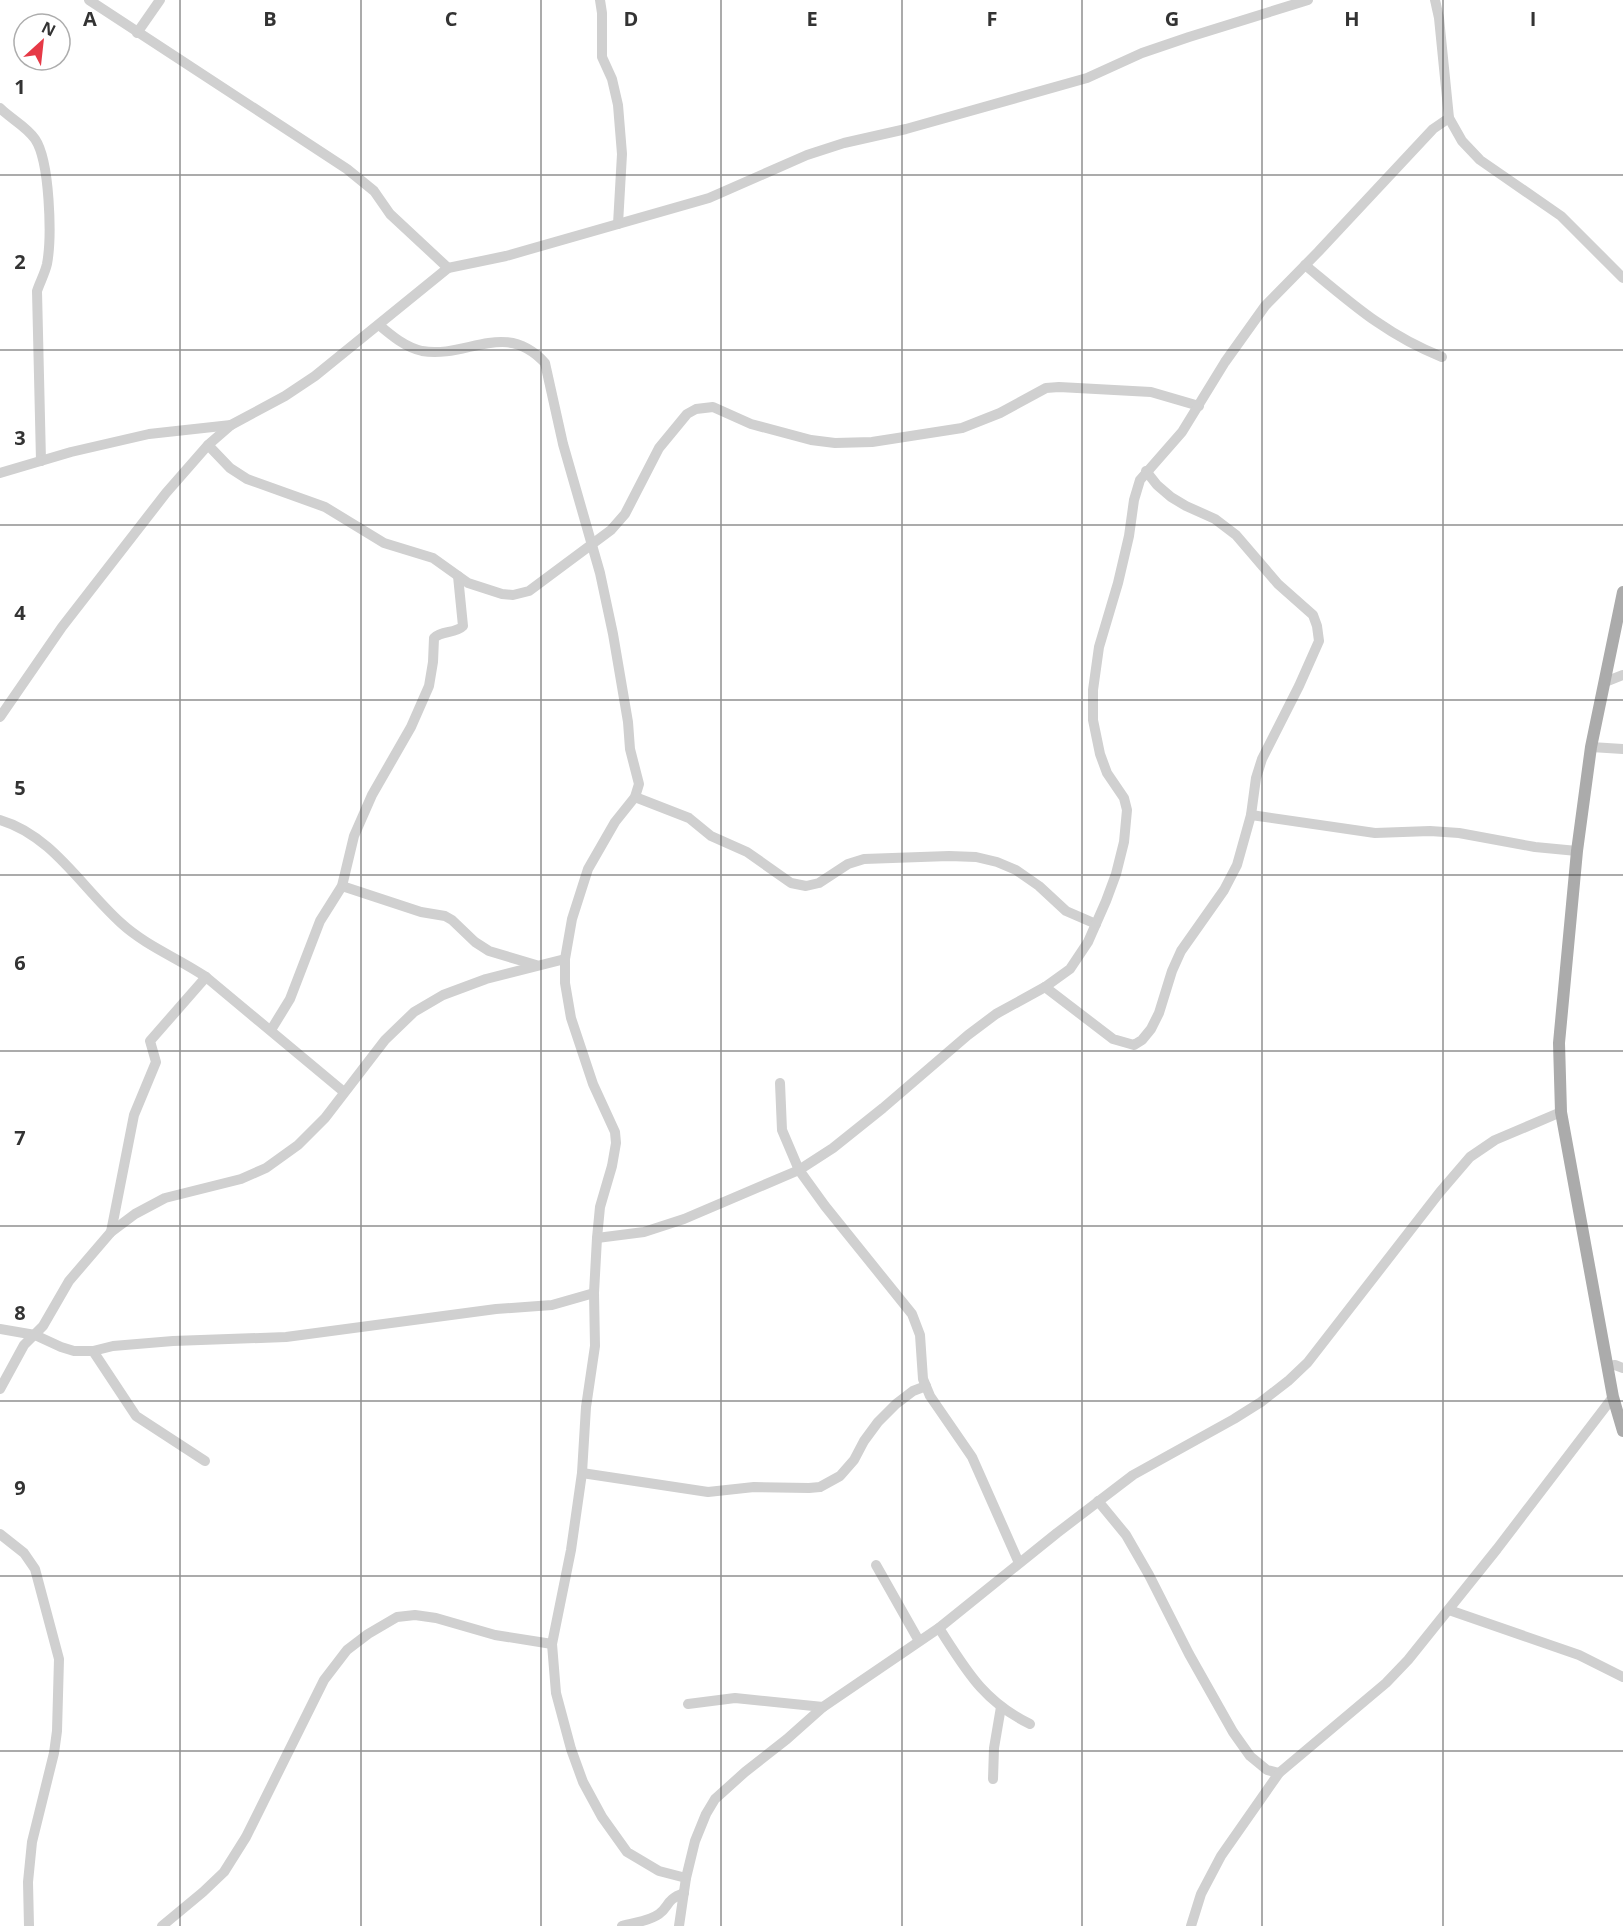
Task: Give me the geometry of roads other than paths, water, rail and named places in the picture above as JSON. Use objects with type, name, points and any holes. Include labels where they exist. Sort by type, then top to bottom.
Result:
[{"type":"main road","points":[[1623,592],[1591,747],[1577,851],[1559,1043],[1561,1112],[1613,1397],[1623,1431]]},
{"type":"street","points":[[88,0],[346,169],[374,192],[390,214],[448,267]]},
{"type":"street","points":[[137,33],[160,0]]},
{"type":"street","points":[[600,0],[602,57],[612,80],[618,105],[622,154],[618,224]]},
{"type":"street","points":[[0,717],[62,627],[166,493],[208,445],[231,425],[285,396],[305,382],[379,325],[448,267],[506,256],[709,198],[807,155],[1087,78],[1151,50],[1308,0]]},
{"type":"street","points":[[1435,0],[1439,18],[1449,118],[1462,141],[1480,160],[1561,216],[1623,278]]},
{"type":"street","points":[[0,108],[35,139],[42,154],[46,177],[49,222],[47,264],[37,291],[41,461]]},
{"type":"street","points":[[597,1238],[644,1232],[684,1219],[799,1170],[833,1148],[986,1021],[1046,987],[1070,969],[1088,942],[1116,874],[1124,842],[1127,810],[1124,798],[1107,773],[1100,754],[1093,720],[1093,690],[1099,646],[1118,583],[1140,480],[1182,432],[1225,362],[1266,306],[1432,129],[1449,118]]},
{"type":"street","points":[[1305,265],[1367,316],[1396,336],[1442,357]]},
{"type":"street","points":[[379,325],[406,346],[423,351],[441,351],[493,342],[520,345],[536,353],[545,363],[562,444],[592,545],[613,634],[628,722],[630,749],[639,784],[635,797],[615,822],[588,869],[572,919],[564,959],[565,983],[571,1018],[593,1084],[615,1132],[614,1152],[600,1207],[594,1293],[595,1346],[586,1407],[582,1473],[571,1550],[552,1644],[556,1693],[571,1749],[583,1782],[602,1817],[627,1852],[659,1871],[686,1878]]},
{"type":"street","points":[[208,445],[230,468],[247,479],[325,507],[384,543],[434,558],[468,583],[502,594],[513,595],[529,591],[611,530],[625,514],[659,448],[687,414],[706,406],[751,424],[811,440],[835,443],[872,442],[962,428],[1000,413],[1046,388],[1151,392],[1199,406]]},
{"type":"street","points":[[0,473],[149,434],[231,425]]},
{"type":"street","points":[[1046,987],[1113,1040],[1134,1045],[1142,1040],[1151,1029],[1181,951],[1224,890],[1237,866],[1251,815],[1262,759],[1319,641],[1317,626],[1312,615],[1278,584],[1236,535],[1215,519],[1171,497],[1146,471]]},
{"type":"street","points":[[271,1030],[290,999],[320,921],[342,886],[354,836],[372,795],[411,727],[429,686],[434,662],[434,639],[439,634],[458,631],[463,626],[458,576]]},
{"type":"street","points":[[1605,682],[1623,675]]},
{"type":"street","points":[[1591,747],[1623,749]]},
{"type":"street","points":[[635,797],[689,818],[711,836],[747,852],[791,883],[806,886],[819,883],[849,864],[864,859],[976,857],[1016,870],[1039,885],[1066,911],[1095,924]]},
{"type":"street","points":[[1251,815],[1375,833],[1430,831],[1459,833],[1535,847],[1577,851]]},
{"type":"street","points":[[0,820],[26,829],[58,858],[120,923],[134,934],[206,977],[344,1092]]},
{"type":"street","points":[[342,886],[421,912],[444,916],[489,951],[537,966]]},
{"type":"street","points":[[0,1389],[24,1345],[43,1326],[69,1281],[111,1232],[135,1214],[165,1198],[241,1179],[266,1168],[298,1145],[325,1118],[385,1040],[414,1012],[443,995],[486,979],[564,959]]},
{"type":"street","points":[[111,1232],[134,1115],[156,1062],[150,1041],[206,977]]},
{"type":"street","points":[[780,1083],[782,1130],[799,1170],[912,1314],[920,1335],[926,1386],[939,1411],[972,1456],[1019,1563]]},
{"type":"street","points":[[679,1926],[686,1878],[695,1841],[715,1799],[823,1707],[939,1628],[1133,1475],[1234,1419],[1288,1381],[1308,1362],[1440,1192],[1470,1157],[1495,1140],[1561,1112]]},
{"type":"street","points":[[0,1329],[35,1335],[60,1347],[93,1351],[113,1346],[173,1341],[286,1337],[496,1309],[552,1305],[594,1293]]},
{"type":"street","points":[[93,1351],[136,1416],[205,1461]]},
{"type":"street","points":[[1608,1366],[1615,1365],[1623,1368]]},
{"type":"street","points":[[582,1473],[708,1492],[754,1486],[792,1488],[820,1486],[840,1476],[854,1460],[878,1422],[896,1404],[914,1391],[926,1386]]},
{"type":"street","points":[[1191,1926],[1201,1894],[1221,1856],[1279,1773],[1386,1683],[1408,1660],[1613,1397]]},
{"type":"street","points":[[1098,1501],[1126,1535],[1233,1732],[1250,1756],[1267,1770],[1279,1773]]},
{"type":"street","points":[[0,1534],[24,1553],[35,1569],[59,1659],[54,1753],[32,1842],[28,1882],[29,1926]]},
{"type":"street","points":[[876,1565],[919,1641]]},
{"type":"street","points":[[1449,1610],[1580,1655],[1623,1677]]},
{"type":"street","points":[[162,1926],[173,1922],[224,1872],[252,1827],[324,1680],[347,1650],[368,1634],[397,1617],[415,1615],[436,1618],[495,1635],[552,1644]]},
{"type":"street","points":[[939,1628],[978,1684],[1001,1707],[1030,1724]]},
{"type":"street","points":[[688,1704],[735,1698],[823,1707]]},
{"type":"street","points":[[993,1779],[994,1748],[1001,1707]]},
{"type":"street","points":[[622,1926],[638,1923],[660,1914],[669,1901],[684,1893]]}]
